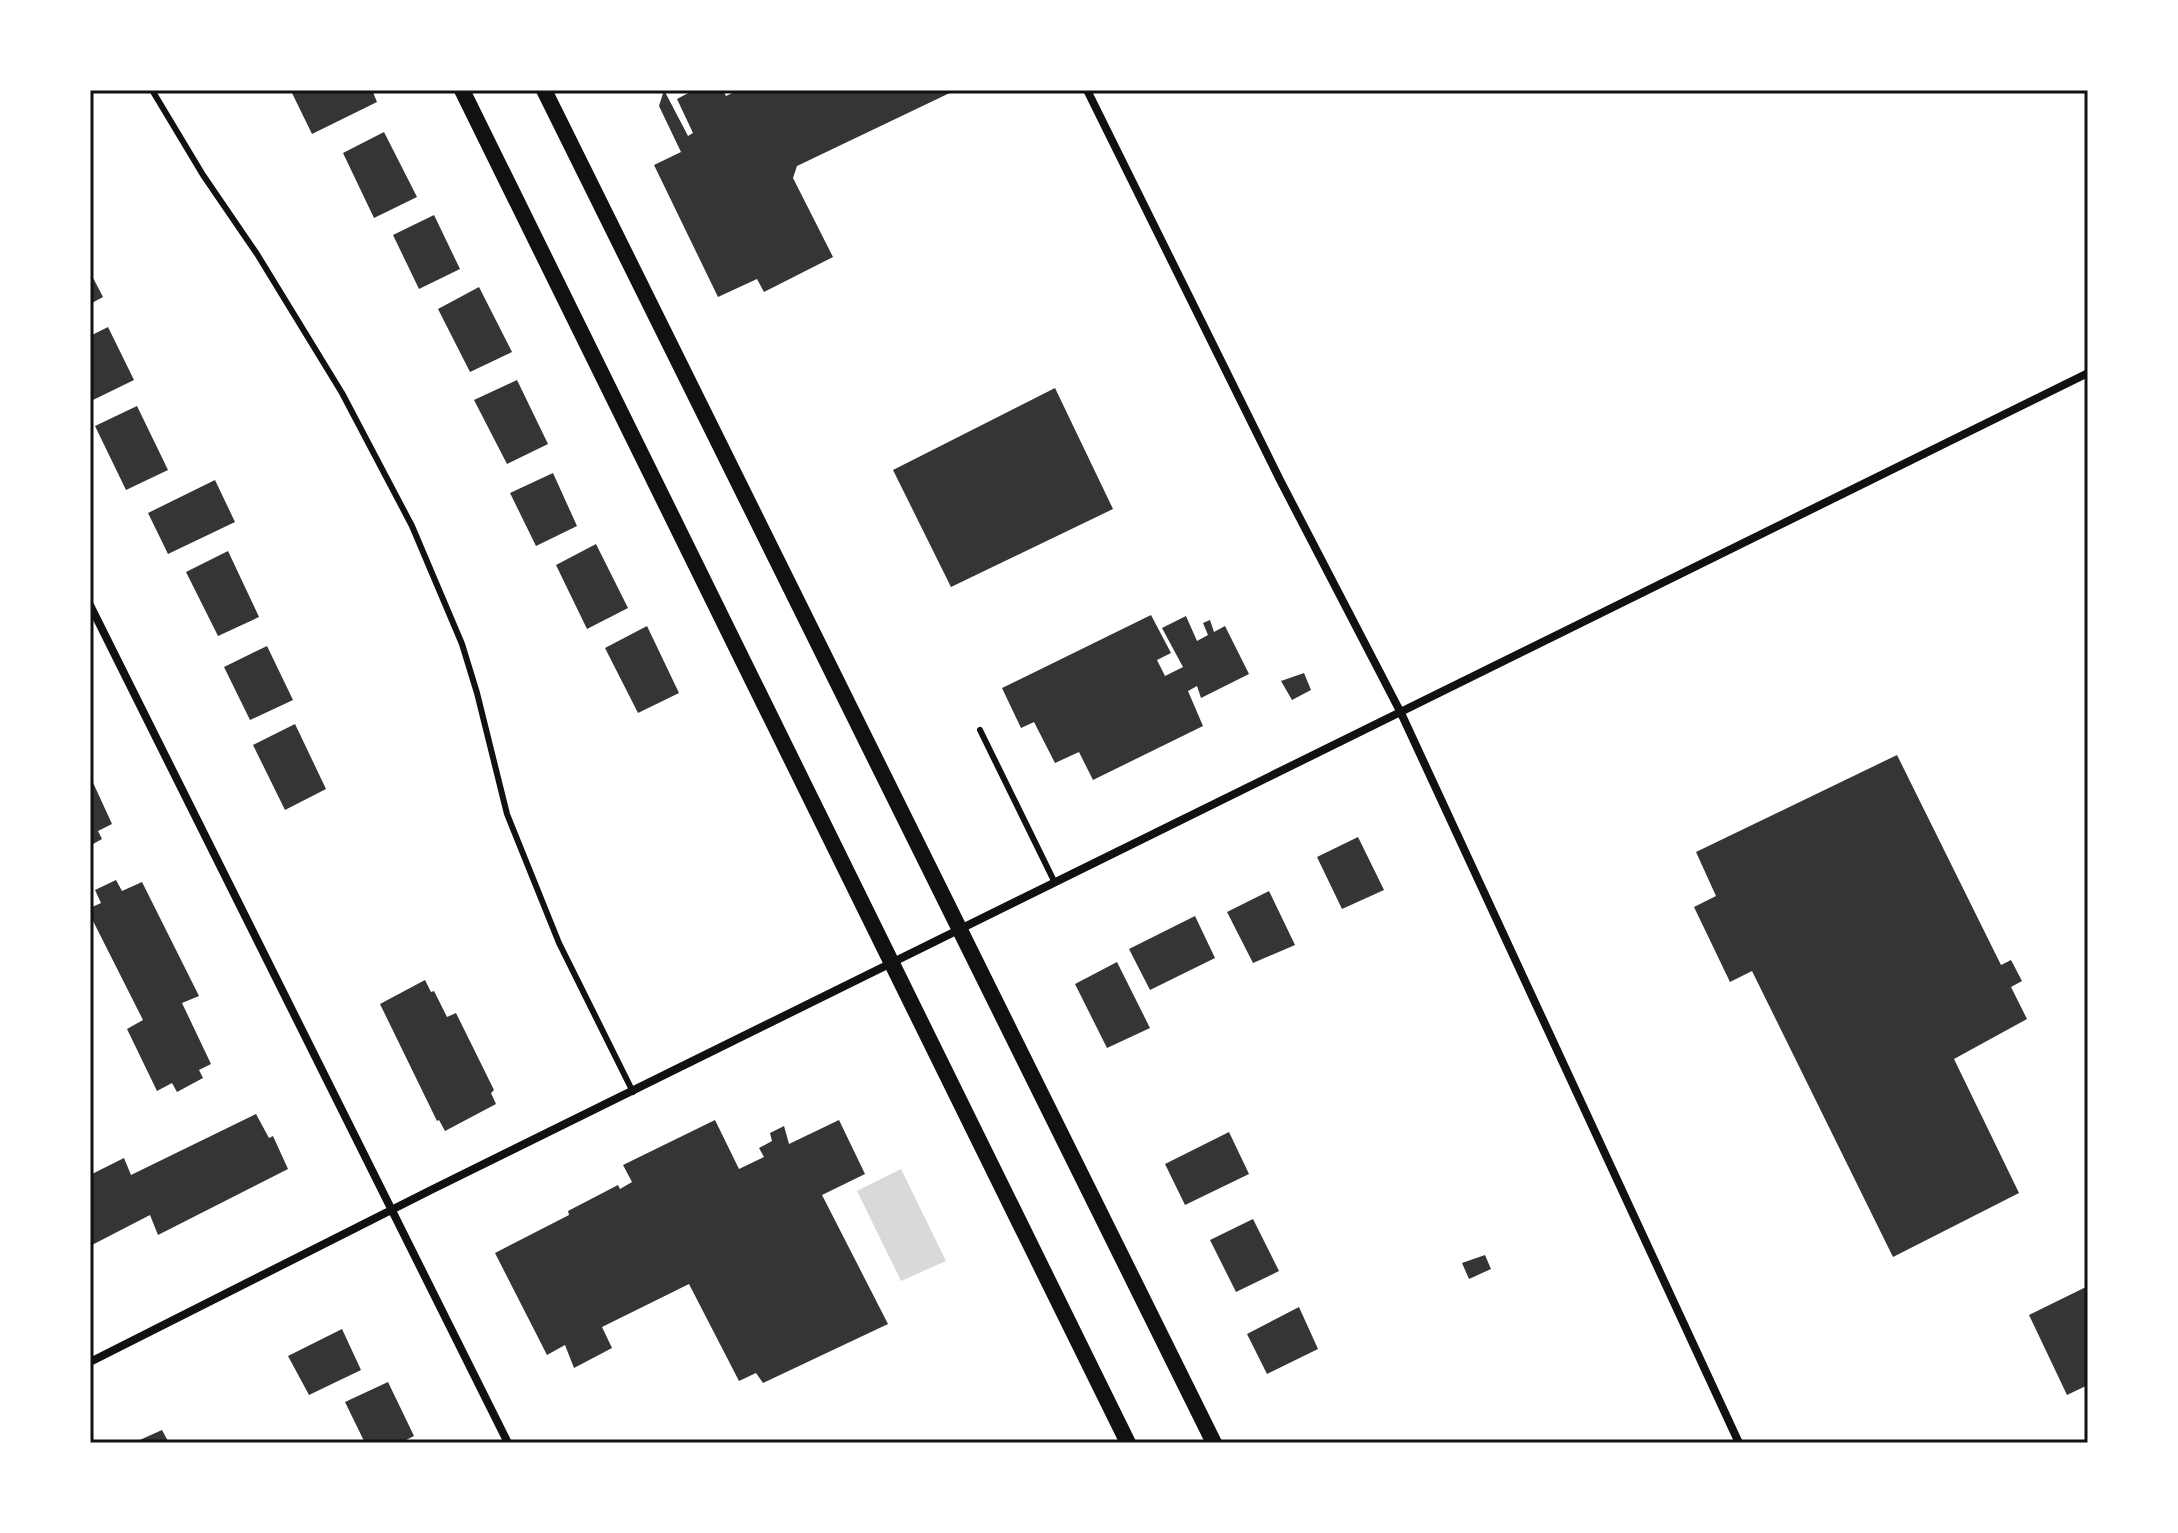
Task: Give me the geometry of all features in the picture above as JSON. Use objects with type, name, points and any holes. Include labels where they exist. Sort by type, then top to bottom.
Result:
[{"type":"main road","points":[[462,90],[1128,1443]]},
{"type":"main road","points":[[544,90],[1214,1443]]},
{"type":"street","points":[[1087,90],[1280,480],[1401,713],[1739,1443]]},
{"type":"street","points":[[90,1362],[2088,373]]},
{"type":"street","points":[[90,605],[508,1443]]},
{"type":"lane","points":[[152,90],[342,393],[412,526],[462,644],[507,814],[559,943],[633,1092]]},
{"type":"lane","points":[[980,730],[1055,883]]},
{"type":"shaded area","points":[[901,1169],[946,1261],[901,1281],[857,1191]]},
{"type":"building","points":[[297,90],[372,90],[377,102],[312,134],[292,93]]},
{"type":"building","points":[[664,90],[688,136],[693,133],[677,99],[694,90],[723,90],[726,96],[739,90],[956,90],[797,166],[793,178],[833,257],[764,292],[757,279],[718,297],[654,165],[681,152],[659,106]]},
{"type":"building","points":[[384,132],[417,197],[374,218],[343,153]]},
{"type":"building","points":[[434,215],[460,269],[419,289],[393,235]]},
{"type":"building","points":[[90,272],[103,297],[90,304]]},
{"type":"building","points":[[479,287],[512,352],[470,372],[438,309]]},
{"type":"building","points":[[108,327],[134,380],[93,400],[90,395],[90,336]]},
{"type":"building","points":[[517,380],[548,444],[507,464],[474,400]]},
{"type":"building","points":[[1055,388],[1113,509],[951,587],[893,470]]},
{"type":"building","points":[[137,406],[168,470],[126,490],[95,426]]},
{"type":"building","points":[[553,473],[577,526],[536,546],[510,493]]},
{"type":"building","points":[[215,480],[235,522],[168,554],[148,513]]},
{"type":"building","points":[[596,544],[628,608],[587,629],[556,565]]},
{"type":"building","points":[[228,551],[259,617],[218,636],[186,572]]},
{"type":"building","points":[[1151,615],[1171,653],[1157,660],[1165,676],[1183,667],[1162,628],[1186,616],[1197,641],[1208,635],[1203,623],[1210,620],[1214,632],[1225,626],[1249,674],[1201,698],[1197,686],[1188,691],[1203,726],[1093,780],[1079,752],[1055,763],[1034,722],[1021,728],[1002,688]]},
{"type":"building","points":[[647,626],[679,693],[638,713],[605,648]]},
{"type":"building","points":[[267,646],[293,700],[250,720],[224,667]]},
{"type":"building","points":[[1304,673],[1311,690],[1292,700],[1281,681]]},
{"type":"building","points":[[295,724],[326,789],[285,810],[253,745]]},
{"type":"building","points":[[1897,755],[2001,965],[2011,960],[2022,981],[2011,987],[2027,1019],[1954,1059],[2019,1193],[1893,1257],[1752,971],[1730,982],[1694,907],[1716,896],[1696,852]]},
{"type":"building","points":[[90,776],[112,824],[98,831],[102,839],[93,844],[90,837]]},
{"type":"building","points":[[1358,837],[1384,890],[1342,909],[1317,857]]},
{"type":"building","points":[[116,880],[122,891],[142,882],[199,996],[182,1003],[211,1064],[199,1070],[203,1078],[177,1092],[172,1083],[157,1091],[127,1029],[143,1020],[90,915],[90,908],[101,903],[95,890]]},
{"type":"building","points":[[1269,891],[1295,945],[1253,963],[1227,912]]},
{"type":"building","points":[[1195,916],[1215,958],[1150,990],[1129,949]]},
{"type":"building","points":[[1117,962],[1150,1028],[1107,1048],[1075,984]]},
{"type":"building","points":[[425,980],[447,1017],[456,1013],[494,1090],[491,1093],[496,1104],[445,1131],[437,1121],[380,1004]]},
{"type":"building","points":[[256,1114],[269,1138],[273,1136],[288,1169],[158,1235],[150,1215],[90,1246],[90,1175],[124,1158],[131,1175]]},
{"type":"building","points":[[715,1120],[739,1169],[764,1157],[759,1148],[772,1141],[770,1133],[784,1126],[789,1144],[839,1120],[865,1174],[822,1195],[888,1324],[763,1383],[756,1373],[739,1381],[689,1284],[602,1327],[612,1348],[574,1368],[565,1345],[547,1355],[495,1253],[569,1215],[568,1211],[618,1185],[620,1189],[632,1182],[623,1165]]},
{"type":"building","points":[[1229,1132],[1249,1174],[1185,1205],[1165,1164]]},
{"type":"building","points":[[1253,1219],[1279,1271],[1236,1292],[1210,1240]]},
{"type":"building","points":[[1485,1255],[1491,1269],[1469,1279],[1462,1263]]},
{"type":"building","points":[[2088,1286],[2088,1385],[2067,1395],[2029,1315]]},
{"type":"building","points":[[1299,1307],[1318,1349],[1267,1374],[1247,1334]]},
{"type":"building","points":[[342,1329],[361,1370],[309,1395],[288,1356]]},
{"type":"building","points":[[388,1382],[414,1436],[400,1443],[365,1443],[345,1402]]},
{"type":"building","points":[[162,1430],[169,1443],[133,1443]]}]
